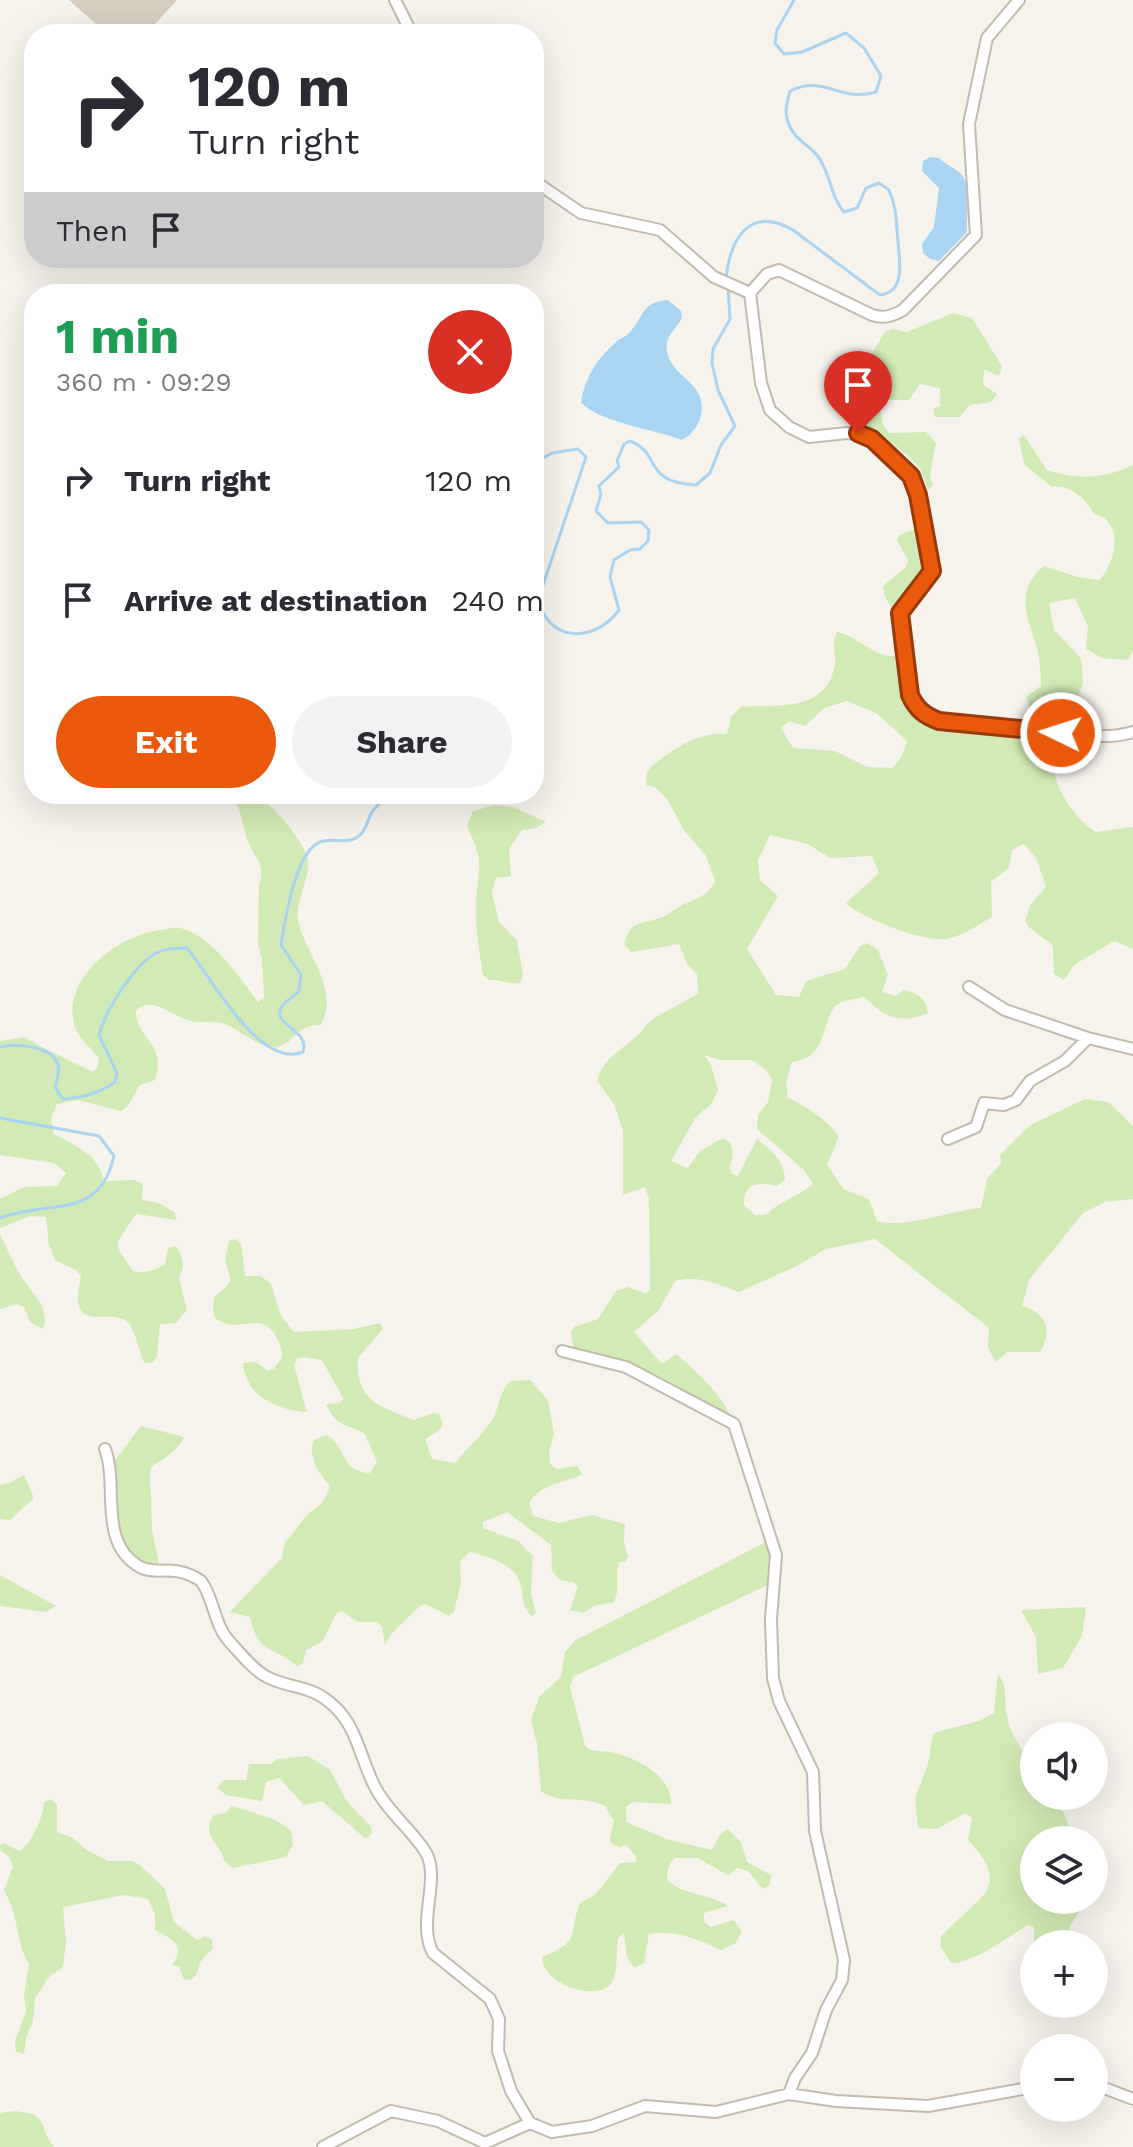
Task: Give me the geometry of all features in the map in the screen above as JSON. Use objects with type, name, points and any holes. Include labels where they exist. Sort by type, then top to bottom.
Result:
[{"type":"street","points":[[395,0],[407,24]]},
{"type":"street","points":[[745,290],[767,274],[779,270],[872,315],[887,317],[903,310],[972,242],[977,227],[969,124],[987,38],[1019,0]]},
{"type":"street","points":[[544,188],[581,213],[660,230],[721,282],[745,290]]},
{"type":"street","points":[[745,290],[761,383],[770,410],[789,427],[809,437],[847,433],[865,435],[902,466],[915,485],[932,571],[904,605],[899,624],[910,695],[922,714],[956,724],[1098,737],[1133,732]]},
{"type":"street","points":[[969,987],[1005,1010],[1088,1038],[1133,1049]]},
{"type":"street","points":[[948,1139],[976,1127],[984,1103],[1004,1105],[1016,1100],[1030,1081],[1065,1061],[1088,1038]]},
{"type":"street","points":[[562,1351],[626,1367],[734,1424],[758,1492],[776,1555],[771,1619],[773,1678],[779,1701],[813,1772],[815,1831],[844,1960],[842,1980],[826,2010],[812,2053],[795,2078],[789,2094]]},
{"type":"street","points":[[105,1449],[109,1459],[114,1530],[129,1557],[141,1567],[175,1569],[201,1581],[224,1635],[258,1670],[269,1678],[312,1690],[333,1705],[344,1718],[380,1796],[427,1854],[430,1867],[426,1929],[429,1946],[433,1953],[490,1999],[499,2019],[500,2060],[511,2091],[530,2123],[552,2132],[579,2130],[645,2106],[716,2112],[789,2094],[836,2101],[928,2106],[1020,2090]]},
{"type":"street","points":[[1108,2089],[1133,2099]]},
{"type":"street","points":[[323,2147],[391,2111],[438,2121],[485,2143],[530,2123]]},
{"type":"green space","points":[[953,313],[972,318],[1002,366],[999,376],[984,369],[983,385],[997,394],[991,402],[970,405],[959,417],[935,417],[933,409],[940,406],[940,388],[920,384],[909,400],[883,400],[879,404],[883,425],[889,433],[926,432],[936,443],[930,475],[933,486],[928,489],[921,471],[909,456],[859,424],[858,419],[876,389],[870,356],[885,332],[893,329],[907,332]]},
{"type":"green space","points":[[1024,435],[1047,470],[1080,477],[1111,473],[1133,465],[1133,651],[1127,660],[1102,658],[1086,649],[1088,626],[1075,598],[1049,603],[1054,630],[1081,658],[1083,683],[1075,705],[1076,721],[1063,724],[1029,720],[1030,709],[1026,697],[1041,686],[1041,681],[1038,653],[1027,615],[1026,595],[1034,575],[1044,566],[1077,577],[1099,580],[1110,564],[1114,533],[1104,518],[1094,514],[1077,494],[1065,488],[1052,487],[1024,464],[1019,439]]},
{"type":"green space","points":[[920,530],[926,572],[911,592],[892,608],[883,586],[906,567],[908,560],[897,540],[899,535]]},
{"type":"green space","points":[[837,632],[845,634],[876,652],[900,655],[907,703],[923,720],[940,727],[1020,740],[1038,747],[1053,759],[1056,780],[1066,800],[1079,818],[1095,832],[1133,827],[1133,949],[1114,941],[1074,965],[1064,980],[1054,974],[1053,946],[1025,921],[1030,906],[1046,886],[1036,858],[1024,844],[1012,850],[1009,868],[991,882],[992,917],[958,935],[936,939],[894,928],[846,903],[879,873],[872,856],[830,858],[808,844],[770,835],[758,860],[760,880],[778,896],[747,949],[776,995],[799,997],[806,981],[845,969],[860,946],[867,943],[878,950],[888,975],[882,992],[896,996],[904,990],[913,993],[923,1000],[928,1013],[918,1017],[893,1017],[878,1010],[864,997],[838,1004],[828,1018],[819,1045],[805,1058],[792,1062],[786,1083],[788,1098],[816,1114],[839,1137],[827,1164],[843,1189],[869,1199],[877,1221],[900,1223],[981,1208],[987,1179],[1001,1163],[1000,1155],[1030,1125],[1085,1099],[1108,1102],[1133,1126],[1133,1199],[1105,1202],[1083,1213],[1029,1280],[1022,1306],[1037,1313],[1045,1323],[1046,1337],[1040,1352],[1007,1352],[996,1362],[988,1348],[989,1328],[875,1239],[826,1249],[795,1267],[739,1292],[700,1280],[675,1281],[659,1310],[634,1332],[662,1364],[676,1354],[700,1375],[731,1417],[643,1369],[573,1347],[571,1332],[574,1327],[598,1319],[616,1291],[629,1287],[646,1294],[650,1290],[649,1199],[645,1187],[623,1195],[623,1131],[614,1104],[597,1081],[609,1060],[651,1021],[698,993],[697,974],[687,964],[679,944],[631,952],[624,944],[634,926],[663,917],[699,897],[715,881],[706,856],[683,829],[668,800],[655,787],[646,785],[647,771],[694,739],[727,734],[731,717],[741,707],[796,703],[820,693],[834,669]],"holes":[[[847,701],[876,713],[907,742],[901,758],[892,768],[867,767],[835,751],[793,748],[781,728],[789,721],[805,726],[824,708]],[[704,1055],[721,1060],[752,1060],[766,1070],[772,1080],[768,1102],[758,1115],[757,1129],[804,1170],[813,1184],[766,1215],[755,1215],[744,1205],[747,1192],[754,1185],[777,1186],[785,1180],[780,1161],[757,1139],[738,1176],[732,1174],[729,1168],[733,1157],[731,1143],[723,1138],[700,1151],[688,1168],[671,1161],[695,1118],[712,1103],[718,1090],[711,1065]]]},
{"type":"green space","points":[[236,804],[267,804],[296,836],[306,854],[308,868],[298,920],[320,972],[327,999],[326,1012],[320,1025],[304,1029],[285,1044],[272,1047],[259,1044],[222,1023],[191,1021],[162,1008],[142,1006],[136,1011],[137,1021],[157,1057],[155,1080],[140,1085],[128,1106],[121,1111],[77,1100],[57,1104],[51,1119],[54,1134],[92,1157],[104,1181],[135,1180],[143,1184],[142,1200],[159,1203],[174,1212],[177,1220],[136,1214],[118,1241],[119,1250],[133,1271],[150,1271],[165,1264],[168,1248],[176,1246],[183,1262],[179,1277],[187,1310],[176,1323],[160,1324],[157,1357],[152,1363],[144,1362],[126,1321],[90,1316],[79,1307],[81,1276],[76,1270],[55,1260],[49,1245],[46,1217],[31,1216],[0,1228],[0,1199],[24,1187],[57,1186],[66,1173],[54,1163],[0,1155],[0,1041],[25,1037],[93,1072],[98,1067],[99,1058],[81,1038],[74,1024],[73,1006],[77,990],[85,975],[111,950],[127,940],[169,928],[184,929],[206,942],[226,960],[258,1002],[264,998],[258,944],[262,872],[248,841]]},
{"type":"green space","points":[[495,805],[513,807],[546,822],[536,828],[522,830],[509,849],[511,876],[496,878],[492,893],[499,922],[517,940],[523,975],[520,983],[489,980],[483,975],[479,947],[476,900],[479,860],[467,825],[473,811]]},
{"type":"green space","points":[[0,1234],[18,1271],[42,1307],[43,1329],[30,1322],[24,1307],[17,1304],[0,1309]]},
{"type":"green space","points":[[235,1239],[241,1243],[245,1276],[261,1276],[271,1284],[281,1316],[294,1332],[354,1329],[380,1323],[383,1329],[358,1358],[361,1385],[366,1394],[382,1407],[414,1420],[439,1414],[443,1424],[440,1430],[425,1439],[432,1459],[455,1463],[490,1423],[510,1381],[530,1380],[548,1400],[554,1433],[549,1452],[550,1464],[557,1469],[577,1466],[582,1474],[534,1496],[529,1503],[533,1516],[559,1523],[592,1515],[625,1524],[624,1543],[628,1556],[625,1562],[619,1562],[614,1602],[594,1606],[583,1613],[570,1610],[578,1586],[560,1580],[552,1571],[551,1545],[507,1512],[483,1522],[483,1528],[518,1541],[533,1556],[531,1593],[536,1613],[532,1616],[524,1605],[515,1574],[504,1564],[469,1552],[460,1562],[461,1582],[454,1612],[449,1616],[425,1604],[420,1606],[392,1633],[385,1645],[382,1626],[376,1622],[358,1622],[342,1611],[336,1614],[323,1641],[306,1650],[303,1663],[298,1667],[262,1644],[250,1617],[230,1612],[282,1558],[285,1541],[326,1495],[330,1486],[313,1458],[314,1440],[327,1435],[334,1440],[348,1464],[360,1471],[370,1473],[377,1462],[365,1434],[333,1417],[326,1404],[339,1403],[344,1399],[322,1360],[303,1357],[297,1359],[294,1365],[307,1412],[274,1405],[250,1385],[243,1363],[256,1362],[267,1370],[274,1369],[282,1353],[276,1336],[263,1324],[230,1325],[214,1317],[215,1297],[231,1280],[225,1261],[229,1241]]},
{"type":"green space","points":[[141,1426],[184,1437],[171,1454],[152,1466],[150,1472],[152,1529],[159,1565],[144,1564],[132,1556],[124,1543],[116,1510],[113,1463]]},
{"type":"green space","points":[[24,1475],[34,1498],[10,1520],[0,1519],[0,1485]]},
{"type":"green space","points":[[766,1542],[772,1556],[770,1584],[573,1677],[570,1687],[585,1746],[620,1754],[640,1763],[659,1776],[670,1794],[671,1804],[633,1802],[626,1807],[626,1822],[669,1840],[712,1850],[720,1834],[728,1829],[741,1842],[747,1862],[771,1875],[770,1885],[763,1889],[748,1871],[737,1868],[729,1876],[698,1858],[674,1858],[668,1868],[667,1880],[681,1889],[728,1906],[704,1913],[704,1922],[711,1927],[734,1920],[742,1931],[736,1943],[721,1950],[677,1934],[649,1934],[644,1963],[634,1968],[627,1958],[624,1934],[618,1938],[612,1982],[595,1991],[571,1988],[551,1975],[542,1957],[569,1941],[580,1903],[596,1894],[620,1863],[636,1862],[636,1856],[626,1845],[612,1844],[610,1839],[614,1821],[605,1806],[589,1801],[555,1798],[541,1791],[537,1744],[531,1720],[539,1697],[561,1677],[565,1652],[576,1640]]},
{"type":"green space","points":[[0,1575],[56,1606],[46,1612],[0,1606]]},
{"type":"green space","points":[[1086,1607],[1082,1636],[1063,1668],[1038,1674],[1036,1637],[1021,1610]]},
{"type":"green space","points":[[998,1674],[1004,1687],[1006,1712],[1020,1747],[1020,1810],[1062,1810],[1068,1826],[1020,1826],[1020,1914],[1078,1914],[1069,1930],[1034,1930],[1034,1927],[1027,1925],[979,1955],[951,1963],[941,1947],[941,1936],[984,1895],[990,1880],[989,1873],[983,1859],[968,1840],[972,1818],[965,1813],[937,1829],[918,1828],[915,1798],[928,1764],[933,1733],[979,1721],[994,1713]]},
{"type":"green space","points":[[308,1756],[330,1770],[346,1800],[371,1827],[372,1833],[366,1839],[322,1801],[304,1805],[279,1778],[266,1782],[262,1801],[226,1795],[217,1788],[223,1780],[246,1780],[249,1764],[270,1764],[278,1759]]},
{"type":"green space","points":[[51,1799],[57,1805],[57,1832],[73,1838],[85,1849],[108,1861],[132,1861],[140,1865],[165,1889],[174,1922],[197,1940],[205,1936],[212,1940],[213,1948],[200,1962],[197,1974],[191,1980],[183,1979],[180,1967],[172,1965],[178,1948],[172,1940],[155,1930],[155,1914],[148,1899],[124,1895],[63,1907],[66,1942],[63,1967],[49,1977],[35,1998],[33,2022],[26,2037],[24,2054],[16,2051],[15,2041],[26,2011],[24,1995],[29,1964],[21,1946],[13,1909],[4,1890],[13,1867],[9,1857],[0,1850],[0,1845],[4,1843],[19,1851],[24,1848],[36,1830],[44,1802]]},
{"type":"green space","points":[[232,1806],[273,1819],[291,1830],[293,1845],[286,1857],[233,1868],[228,1865],[212,1838],[209,1826],[214,1815],[225,1813]]},
{"type":"green space","points":[[14,2111],[38,2118],[54,2147],[0,2147],[0,2113]]},
{"type":"water","points":[[930,157],[939,158],[960,173],[967,192],[967,232],[939,261],[923,253],[922,244],[934,227],[939,188],[922,171],[923,161]]},
{"type":"water","points":[[668,300],[681,311],[682,318],[667,341],[669,358],[697,391],[702,405],[697,425],[682,440],[614,420],[581,402],[589,377],[603,355],[629,333],[649,306]]},
{"type":"building","points":[[69,0],[177,0],[155,24],[96,24]]},
{"type":"waterway","points":[[726,279],[737,239],[744,230],[765,221],[793,230],[880,295],[894,288],[900,274],[894,203],[889,190],[879,183],[866,188],[857,208],[844,212],[822,162],[793,132],[786,114],[790,91],[813,86],[852,94],[876,92],[881,76],[864,48],[846,33],[802,52],[784,54],[775,43],[777,30],[794,0]]},
{"type":"waterway","points":[[544,614],[562,631],[574,634],[598,628],[619,610],[610,577],[614,560],[630,550],[640,549],[648,541],[649,530],[641,522],[608,523],[596,511],[601,494],[599,486],[619,467],[617,461],[624,444],[630,441],[640,446],[667,479],[696,485],[710,473],[721,445],[735,426],[718,390],[712,363],[713,349],[730,319],[728,286]]},
{"type":"waterway","points":[[544,457],[578,449],[586,457],[544,582]]},
{"type":"waterway","points":[[0,1047],[25,1046],[51,1055],[59,1068],[55,1088],[63,1099],[103,1089],[115,1082],[117,1073],[99,1035],[114,1002],[147,959],[164,950],[187,948],[222,998],[253,1034],[286,1054],[303,1052],[301,1037],[280,1017],[286,1002],[299,991],[301,975],[281,945],[298,873],[311,848],[320,842],[346,841],[361,834],[379,804]]},
{"type":"waterway","points":[[0,1118],[99,1136],[114,1156],[107,1177],[97,1191],[84,1200],[0,1218]]},
{"type":"route","points":[[858,433],[872,439],[911,476],[929,547],[932,571],[904,605],[899,624],[910,695],[915,705],[922,714],[939,721],[1061,733]]}]
